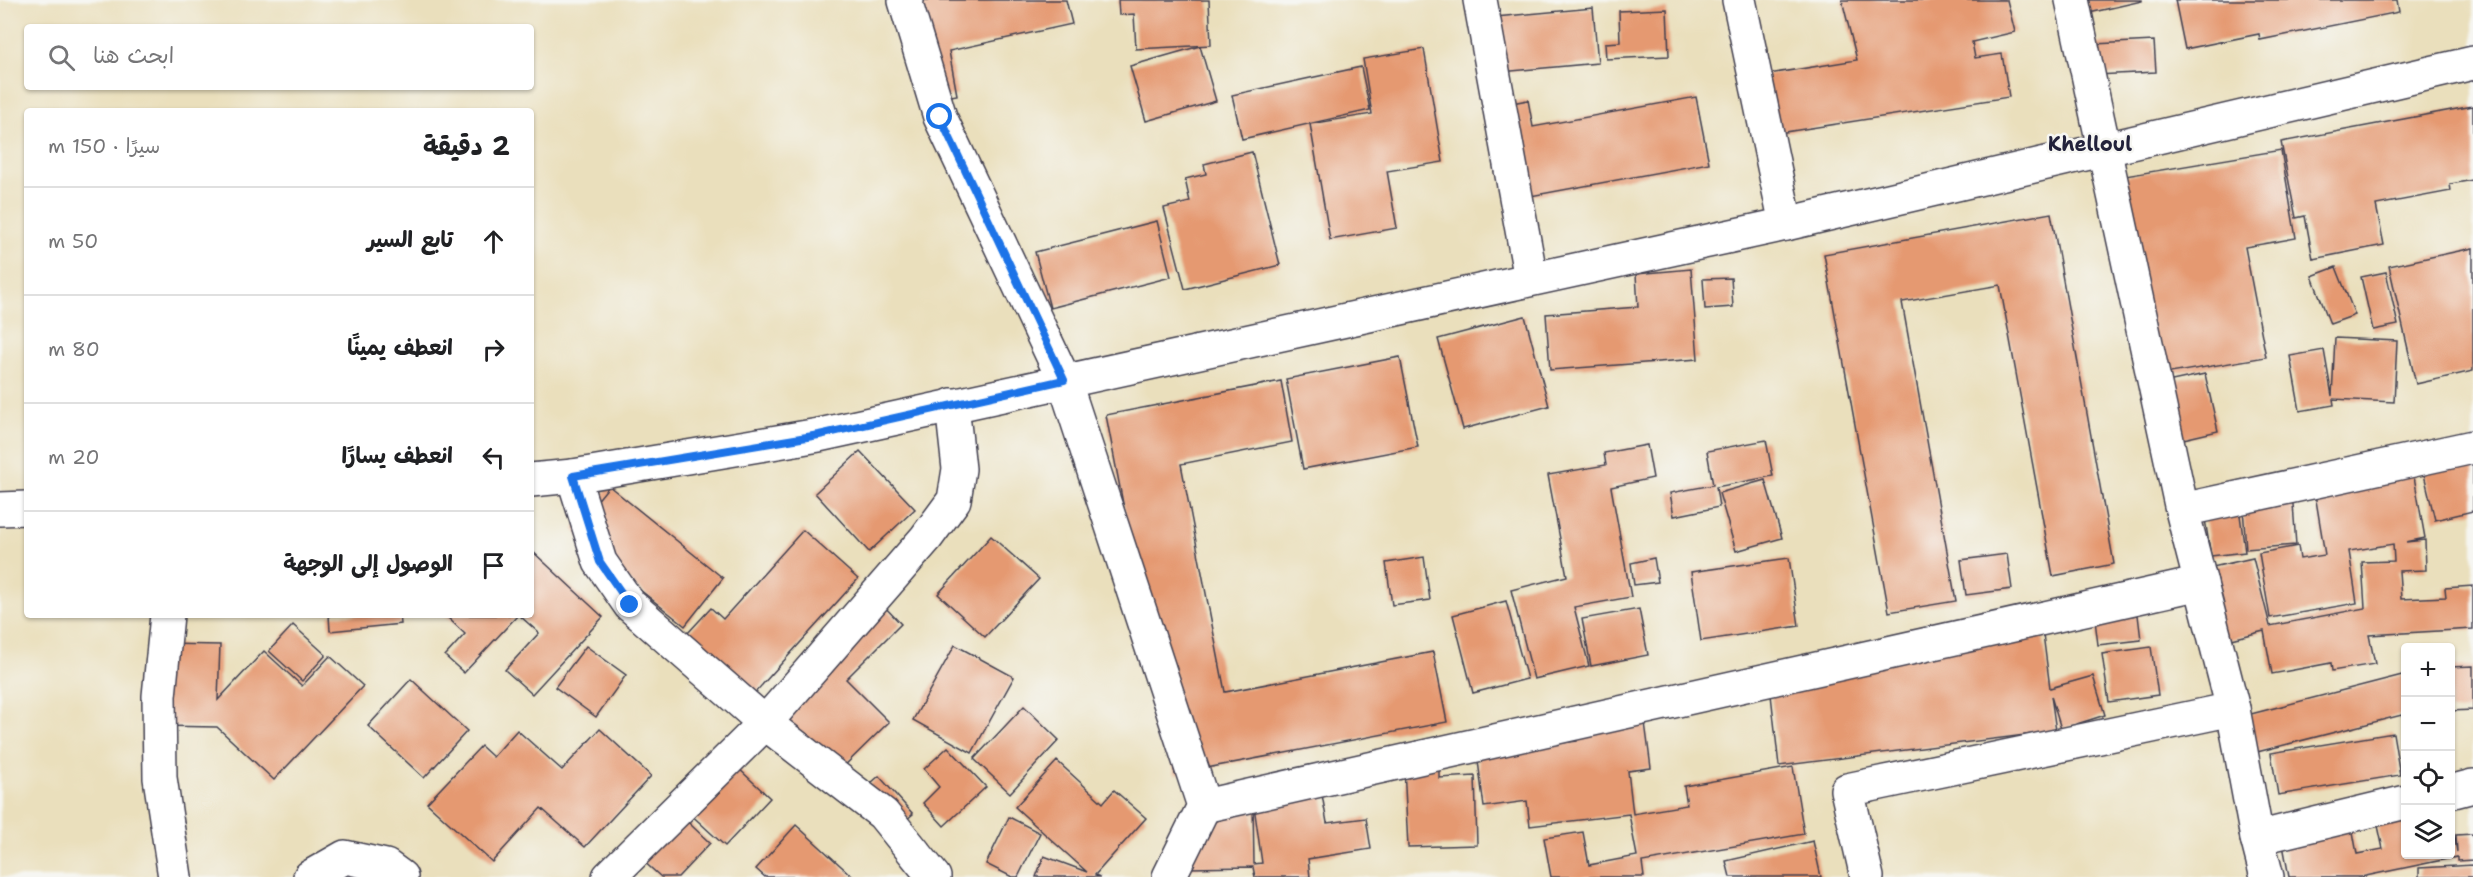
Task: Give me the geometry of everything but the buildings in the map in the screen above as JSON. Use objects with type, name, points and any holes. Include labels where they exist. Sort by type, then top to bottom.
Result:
[{"type":"street","points":[[907,0],[905,0],[940,117],[1064,380],[1204,806],[1170,877]]},
{"type":"street","points":[[1480,0],[1531,279]]},
{"type":"street","points":[[1739,0],[1786,224]]},
{"type":"street","points":[[2072,0],[2182,510],[2233,709],[2264,876]]},
{"type":"street","points":[[534,480],[573,476],[819,435],[1786,224],[2473,63]]},
{"type":"street","points":[[609,877],[765,723],[926,538],[954,500],[959,469],[952,405]]},
{"type":"street","points":[[2182,510],[2473,447]]},
{"type":"street","points":[[573,476],[600,562],[630,605],[765,723],[883,814],[934,877]]},
{"type":"street","points":[[0,509],[24,508]]},
{"type":"street","points":[[1204,806],[2201,583]]},
{"type":"street","points":[[167,618],[159,696],[160,778],[175,877]]},
{"type":"street","points":[[1867,877],[1847,790],[2233,709]]},
{"type":"street","points":[[2455,791],[2473,786]]},
{"type":"street","points":[[2258,838],[2401,803]]},
{"type":"street","points":[[310,877],[345,857],[386,866],[401,877]]},
{"type":"district","name":"Khelloul","points":[[2090,144]]},
{"type":"route","points":[[630,605],[600,562],[573,476],[819,435],[1064,380],[940,117]]}]
